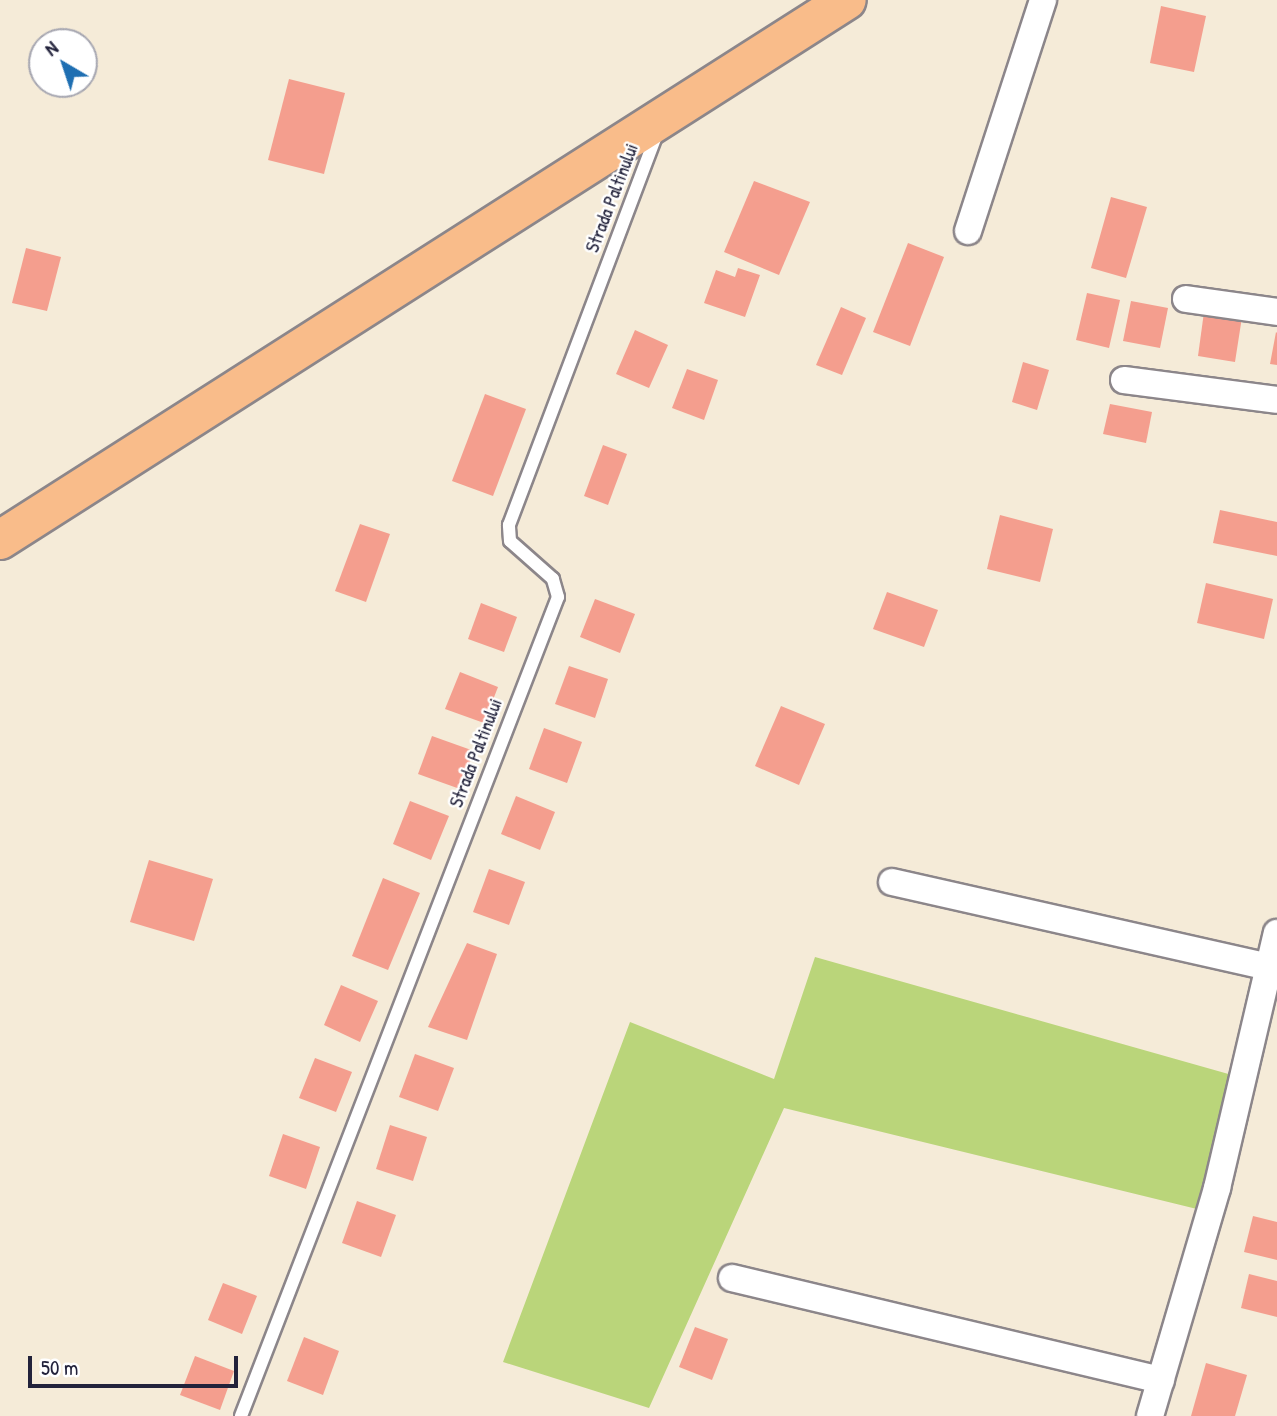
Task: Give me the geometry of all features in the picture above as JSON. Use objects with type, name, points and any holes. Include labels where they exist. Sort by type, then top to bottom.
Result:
[{"type":"main road","points":[[0,540],[847,0]]},
{"type":"street","points":[[968,231],[1043,0]]},
{"type":"street","points":[[1186,299],[1277,312]]},
{"type":"street","points":[[1124,380],[1277,400]]},
{"type":"street","points":[[892,882],[1269,967]]},
{"type":"street","points":[[1150,1416],[1217,1188],[1277,933]]},
{"type":"street","points":[[732,1278],[1161,1380]]},
{"type":"lane","name":"Strada Paltinului","points":[[241,1416],[558,597],[554,579],[510,541],[509,525],[663,117]]},
{"type":"green space","points":[[815,957],[1232,1075],[1201,1210],[784,1108],[649,1408],[503,1362],[630,1022],[774,1079]]},
{"type":"building","points":[[1161,6],[1206,16],[1194,72],[1150,63]]},
{"type":"building","points":[[289,79],[345,93],[324,174],[268,160]]},
{"type":"building","points":[[754,181],[810,202],[779,275],[724,252]]},
{"type":"building","points":[[1111,197],[1147,207],[1126,278],[1091,268]]},
{"type":"building","points":[[908,243],[944,257],[910,346],[873,332]]},
{"type":"building","points":[[26,248],[61,257],[47,311],[12,303]]},
{"type":"building","points":[[738,268],[760,275],[745,317],[704,303],[716,270],[735,277]]},
{"type":"building","points":[[1087,293],[1120,300],[1109,348],[1076,340]]},
{"type":"building","points":[[1131,301],[1168,308],[1160,348],[1123,341]]},
{"type":"building","points":[[841,307],[866,318],[842,375],[816,365]]},
{"type":"building","points":[[1204,312],[1242,317],[1235,362],[1198,356]]},
{"type":"building","points":[[635,330],[668,345],[649,388],[616,374]]},
{"type":"building","points":[[1277,333],[1277,365],[1270,364]]},
{"type":"building","points":[[1023,362],[1049,370],[1037,410],[1012,402]]},
{"type":"building","points":[[687,369],[718,380],[704,420],[672,408]]},
{"type":"building","points":[[485,394],[526,409],[493,496],[452,481]]},
{"type":"building","points":[[1110,404],[1152,412],[1146,443],[1103,434]]},
{"type":"building","points":[[603,445],[627,454],[608,505],[584,496]]},
{"type":"building","points":[[1220,510],[1277,522],[1277,556],[1213,543]]},
{"type":"building","points":[[1000,515],[1053,529],[1040,582],[987,569]]},
{"type":"building","points":[[360,524],[390,534],[366,602],[335,591]]},
{"type":"building","points":[[1206,583],[1273,599],[1264,639],[1197,623]]},
{"type":"building","points":[[887,592],[938,610],[924,647],[873,629]]},
{"type":"building","points":[[595,599],[635,614],[620,653],[580,637]]},
{"type":"building","points":[[481,603],[517,617],[504,652],[468,639]]},
{"type":"building","points":[[569,666],[608,679],[595,718],[555,704]]},
{"type":"building","points":[[460,672],[498,687],[484,723],[445,709]]},
{"type":"building","points":[[781,706],[825,724],[799,785],[755,766]]},
{"type":"building","points":[[544,728],[582,742],[567,783],[529,769]]},
{"type":"building","points":[[432,736],[474,751],[460,789],[418,774]]},
{"type":"building","points":[[516,796],[555,812],[540,850],[501,834]]},
{"type":"building","points":[[410,801],[449,816],[431,860],[393,844]]},
{"type":"building","points":[[149,860],[213,879],[194,941],[130,922]]},
{"type":"building","points":[[489,869],[525,882],[509,925],[473,912]]},
{"type":"building","points":[[383,878],[420,893],[388,970],[352,956]]},
{"type":"building","points":[[467,943],[497,954],[467,1040],[428,1027]]},
{"type":"building","points":[[341,985],[378,1001],[360,1042],[324,1025]]},
{"type":"building","points":[[415,1054],[454,1068],[438,1111],[399,1097]]},
{"type":"building","points":[[315,1058],[352,1072],[336,1112],[299,1098]]},
{"type":"building","points":[[390,1125],[427,1137],[413,1181],[376,1169]]},
{"type":"building","points":[[283,1134],[320,1147],[306,1189],[269,1176]]},
{"type":"building","points":[[357,1201],[396,1215],[381,1257],[342,1243]]},
{"type":"building","points":[[1253,1216],[1277,1222],[1277,1260],[1244,1252]]},
{"type":"building","points":[[1249,1274],[1277,1281],[1277,1317],[1241,1308]]},
{"type":"building","points":[[223,1283],[257,1296],[242,1334],[208,1320]]},
{"type":"building","points":[[695,1327],[728,1339],[712,1380],[679,1367]]},
{"type":"building","points":[[304,1337],[339,1351],[323,1395],[287,1381]]},
{"type":"building","points":[[195,1356],[234,1371],[220,1410],[180,1395]]},
{"type":"building","points":[[1206,1363],[1247,1375],[1235,1416],[1191,1416]]}]
